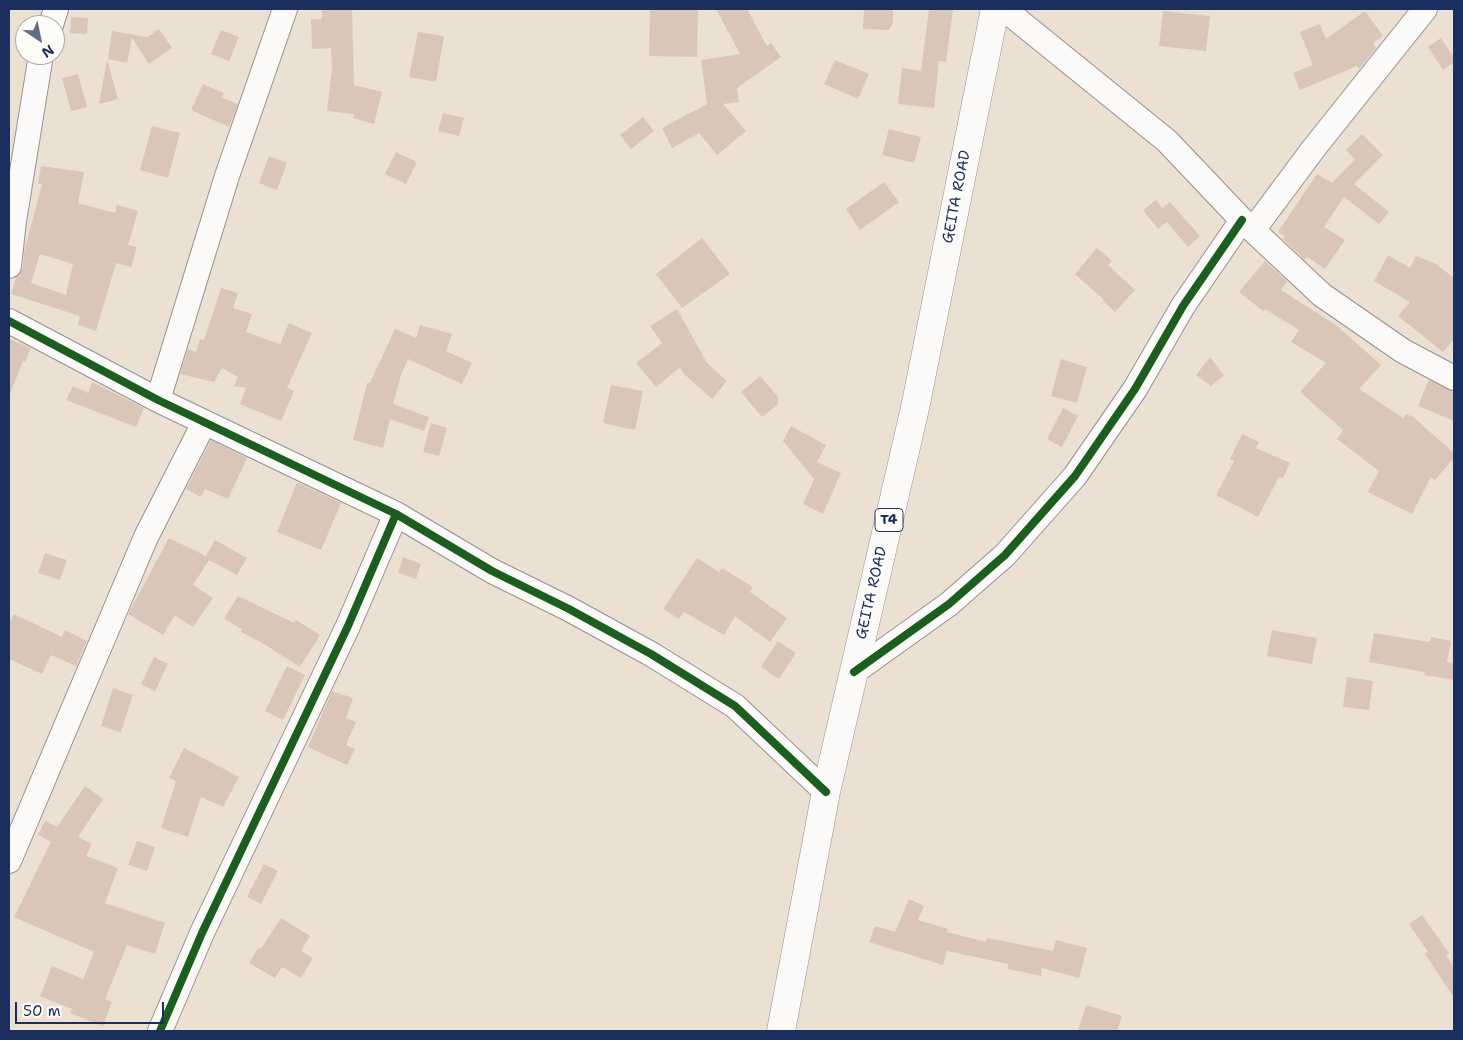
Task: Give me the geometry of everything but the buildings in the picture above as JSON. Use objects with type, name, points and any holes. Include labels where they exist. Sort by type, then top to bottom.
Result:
[{"type":"highway","name":"GEITA ROAD","points":[[781,1031],[826,792],[915,408],[995,9]]},
{"type":"street","points":[[158,400],[227,176],[285,9]]},
{"type":"street","points":[[1004,9],[1167,141],[1248,225],[1322,296],[1404,351],[1454,378]]},
{"type":"street","points":[[854,672],[949,604],[1005,555],[1074,476],[1135,389],[1183,306],[1248,225],[1314,148],[1425,9]]},
{"type":"street","points":[[9,266],[14,221],[39,65]]},
{"type":"street","points":[[9,321],[204,423],[396,514],[492,571],[569,609],[651,654],[735,706],[826,792]]},
{"type":"street","points":[[9,861],[146,537],[204,423]]},
{"type":"street","points":[[160,1031],[202,933],[348,626],[396,514]]},
{"type":"cycle path","points":[[854,672],[949,604],[1005,555],[1075,476],[1135,389],[1183,306],[1242,220]]},
{"type":"cycle path","points":[[9,321],[158,400],[396,514],[492,571],[569,609],[651,654],[735,706],[826,792]]},
{"type":"cycle path","points":[[160,1031],[202,933],[348,626],[396,514]]}]
